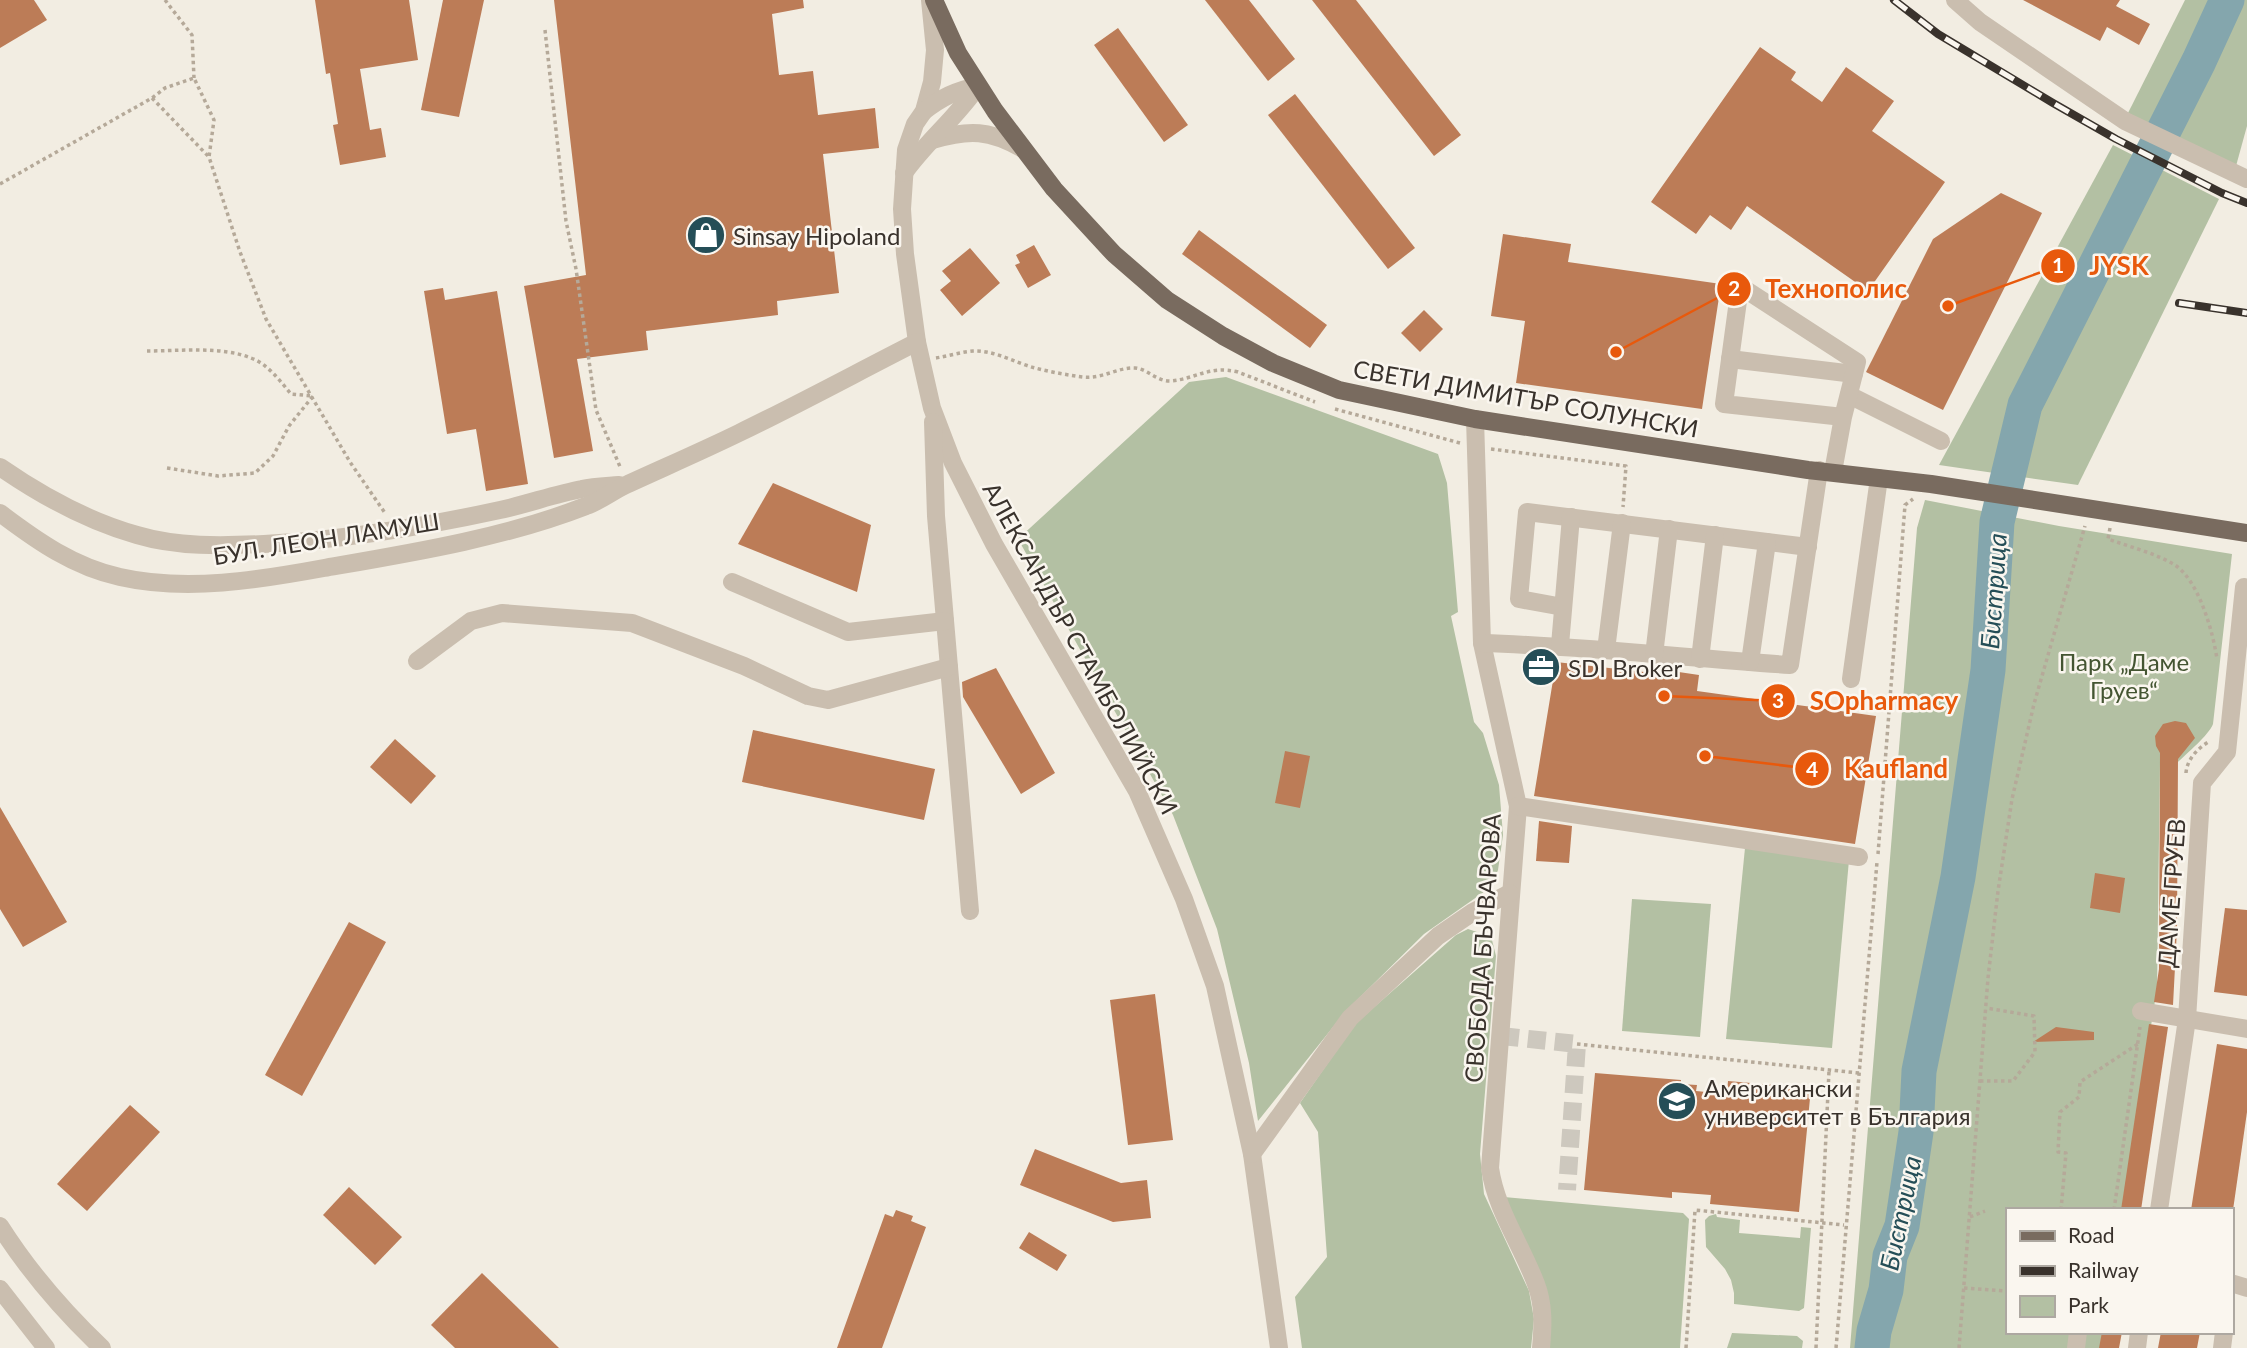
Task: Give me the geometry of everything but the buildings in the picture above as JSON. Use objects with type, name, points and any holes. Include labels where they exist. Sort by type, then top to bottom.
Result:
[{"type":"main road","name":"СВЕТИ ДИМИТЪР СОЛУНСКИ","points":[[932,0],[978,86],[1023,149],[1054,189],[1114,254],[1167,300],[1223,336],[1273,363],[1339,390],[1475,419],[1879,478],[1925,491],[2069,506],[2247,533]]},
{"type":"street","name":"АЛЕКСАНДЪР СТАМБОЛИЙСКИ","points":[[932,0],[935,50],[932,82],[906,150],[902,209],[917,342],[932,408],[953,463],[994,544],[1137,791],[1184,899],[1215,986],[1252,1154],[1279,1348]]},
{"type":"street","points":[[1955,0],[1980,22],[2124,121],[2240,176]]},
{"type":"street","points":[[923,111],[957,90],[978,86]]},
{"type":"street","points":[[904,173],[929,141],[964,107],[978,86]]},
{"type":"street","points":[[929,141],[968,132],[1002,137],[1023,149]]},
{"type":"street","points":[[1482,643],[1560,645],[1790,665],[1808,547],[1826,471],[1843,417],[1857,362],[1740,286],[1724,404],[1843,417]]},
{"type":"street","name":"БУЛ. ЛЕОН ЛАМУШ","points":[[0,513],[39,543],[91,569],[146,582],[207,583],[311,570],[391,556],[522,526],[588,506],[626,484],[740,433],[917,342]]},
{"type":"street","points":[[1730,359],[1854,374]]},
{"type":"street","points":[[1849,394],[1941,441]]},
{"type":"street","points":[[932,408],[936,516],[970,911]]},
{"type":"street","name":"СВОБОДА БЪЧВАРОВА","points":[[1475,419],[1482,643],[1518,806],[1490,1168],[1493,1188],[1501,1210],[1536,1284],[1543,1320],[1541,1348]]},
{"type":"street","name":"БУЛ. ЛЕОН ЛАМУШ","points":[[0,467],[42,495],[103,524],[139,536],[175,542],[239,545],[285,543],[400,530],[503,510],[584,488],[626,484]]},
{"type":"street","points":[[1852,679],[1879,478]]},
{"type":"street","points":[[1563,607],[1519,599],[1527,512],[1808,547]]},
{"type":"street","points":[[1560,645],[1571,517]]},
{"type":"street","points":[[1606,650],[1622,523]]},
{"type":"street","points":[[1654,655],[1669,529]]},
{"type":"street","points":[[1700,659],[1715,535]]},
{"type":"street","points":[[1750,662],[1767,542]]},
{"type":"street","points":[[732,583],[848,632],[945,621]]},
{"type":"street","name":"ДАМЕ ГРУЕВ","points":[[2159,1208],[2187,1019],[2202,783],[2227,752],[2244,587]]},
{"type":"street","points":[[416,661],[471,621],[502,613],[632,623],[744,666],[808,696],[828,700],[949,667]]},
{"type":"street","points":[[1518,806],[1859,857]]},
{"type":"street","points":[[1252,1154],[1350,1018],[1438,936],[1473,912],[1510,894]]},
{"type":"street","points":[[2141,1011],[2247,1028]]},
{"type":"street","points":[[0,1226],[48,1291],[102,1348]]},
{"type":"street","points":[[0,1289],[46,1348]]},
{"type":"path","points":[[165,0],[192,35],[194,78],[214,120],[209,157],[240,252],[266,319],[350,463],[377,503],[400,530]]},
{"type":"path","points":[[545,30],[566,220],[576,269],[596,410],[626,484]]},
{"type":"path","points":[[0,184],[152,98],[165,88],[194,78]]},
{"type":"path","points":[[152,98],[209,157]]},
{"type":"path","points":[[147,351],[227,353],[252,358],[275,374],[291,394],[313,397]]},
{"type":"path","points":[[920,361],[974,351],[990,353],[1035,368],[1083,377],[1098,377],[1128,368],[1140,369],[1166,381],[1227,369],[1321,404]]},
{"type":"path","points":[[167,468],[218,476],[255,473],[273,456],[289,426],[313,397]]},
{"type":"path","points":[[1333,408],[1476,447],[1626,466],[1622,523]]},
{"type":"path","points":[[1836,1348],[1905,505],[1925,491]]},
{"type":"path","points":[[1959,1348],[1998,891],[2012,799],[2034,704],[2080,545]]},
{"type":"path","points":[[1980,1081],[2013,1081],[2035,1052],[2034,1016],[1986,1008]]},
{"type":"path","points":[[2114,1208],[2141,1011]]},
{"type":"path","points":[[1577,1044],[1859,1073]]},
{"type":"path","points":[[2061,1208],[2066,1153],[2058,1152],[2060,1112],[2079,1097],[2080,1082],[2138,1044]]},
{"type":"path","points":[[1816,1348],[1829,1071]]},
{"type":"path","points":[[1686,1348],[1695,1210],[1845,1225]]},
{"type":"path","points":[[1970,1216],[1985,1211]]},
{"type":"path","points":[[1964,1288],[2006,1291]]},
{"type":"green space","points":[[2185,0],[2247,0],[2247,126],[2236,166],[2128,113]]},
{"type":"green space","points":[[2113,145],[2219,199],[2078,485],[1939,465]]},
{"type":"green space","points":[[1226,377],[1438,454],[1447,483],[1458,612],[1451,616],[1474,722],[1483,733],[1499,785],[1503,835],[1498,870],[1491,887],[1424,934],[1345,1012],[1258,1121],[1249,1063],[1217,929],[1173,815],[1018,539],[1189,382]]},
{"type":"green space","name":"Парк „Даме Груев“","points":[[1925,500],[2059,526],[2232,554],[2213,724],[2177,763],[2160,763],[2157,988],[2122,1208],[2006,1208],[2006,1334],[2103,1334],[2100,1348],[1850,1348],[1917,528]]},
{"type":"green space","points":[[1745,848],[1849,860],[1832,1048],[1726,1039]]},
{"type":"green space","points":[[1632,899],[1711,904],[1700,1037],[1622,1031]]},
{"type":"green space","points":[[1468,929],[1492,940],[1496,956],[1480,1154],[1484,1194],[1529,1291],[1534,1319],[1531,1348],[1302,1348],[1295,1297],[1327,1257],[1318,1132],[1300,1103],[1355,1024],[1456,935]]},
{"type":"green space","points":[[1504,1197],[1683,1213],[1689,1219],[1680,1348],[1548,1348]]},
{"type":"green space","points":[[1716,1214],[1717,1217],[1740,1220],[1739,1233],[1800,1238],[1801,1227],[1811,1228],[1804,1308],[1799,1311],[1734,1304],[1731,1280],[1706,1247],[1705,1220]]},
{"type":"green space","points":[[1732,1333],[1797,1336],[1803,1341],[1802,1348],[1727,1348]]},
{"type":"waterway","name":"Бистрица","points":[[1872,1348],[1886,1290],[1890,1256],[1902,1226],[1916,1132],[1919,1071],[1958,877],[1988,670],[1997,522],[2025,405],[2199,61],[2227,0]]},
{"type":"tunnel","points":[[1501,1036],[1577,1044],[1567,1190]]},
{"type":"railway","points":[[1894,0],[1938,34],[2053,103],[2116,139],[2247,203]]},
{"type":"railway","points":[[2179,303],[2247,313]]},
{"type":"place","name":"Sinsay Hipoland","points":[[706,235]]},
{"type":"place","name":"JYSK","points":[[1948,306]]},
{"type":"place","name":"Технополис","points":[[1616,352]]},
{"type":"place","name":"SDI Broker","points":[[1541,667]]},
{"type":"place","name":"SOpharmacy","points":[[1664,696]]},
{"type":"place","name":"Kaufland","points":[[1705,756]]},
{"type":"place","name":"Американски университет в България","points":[[1677,1101]]}]
